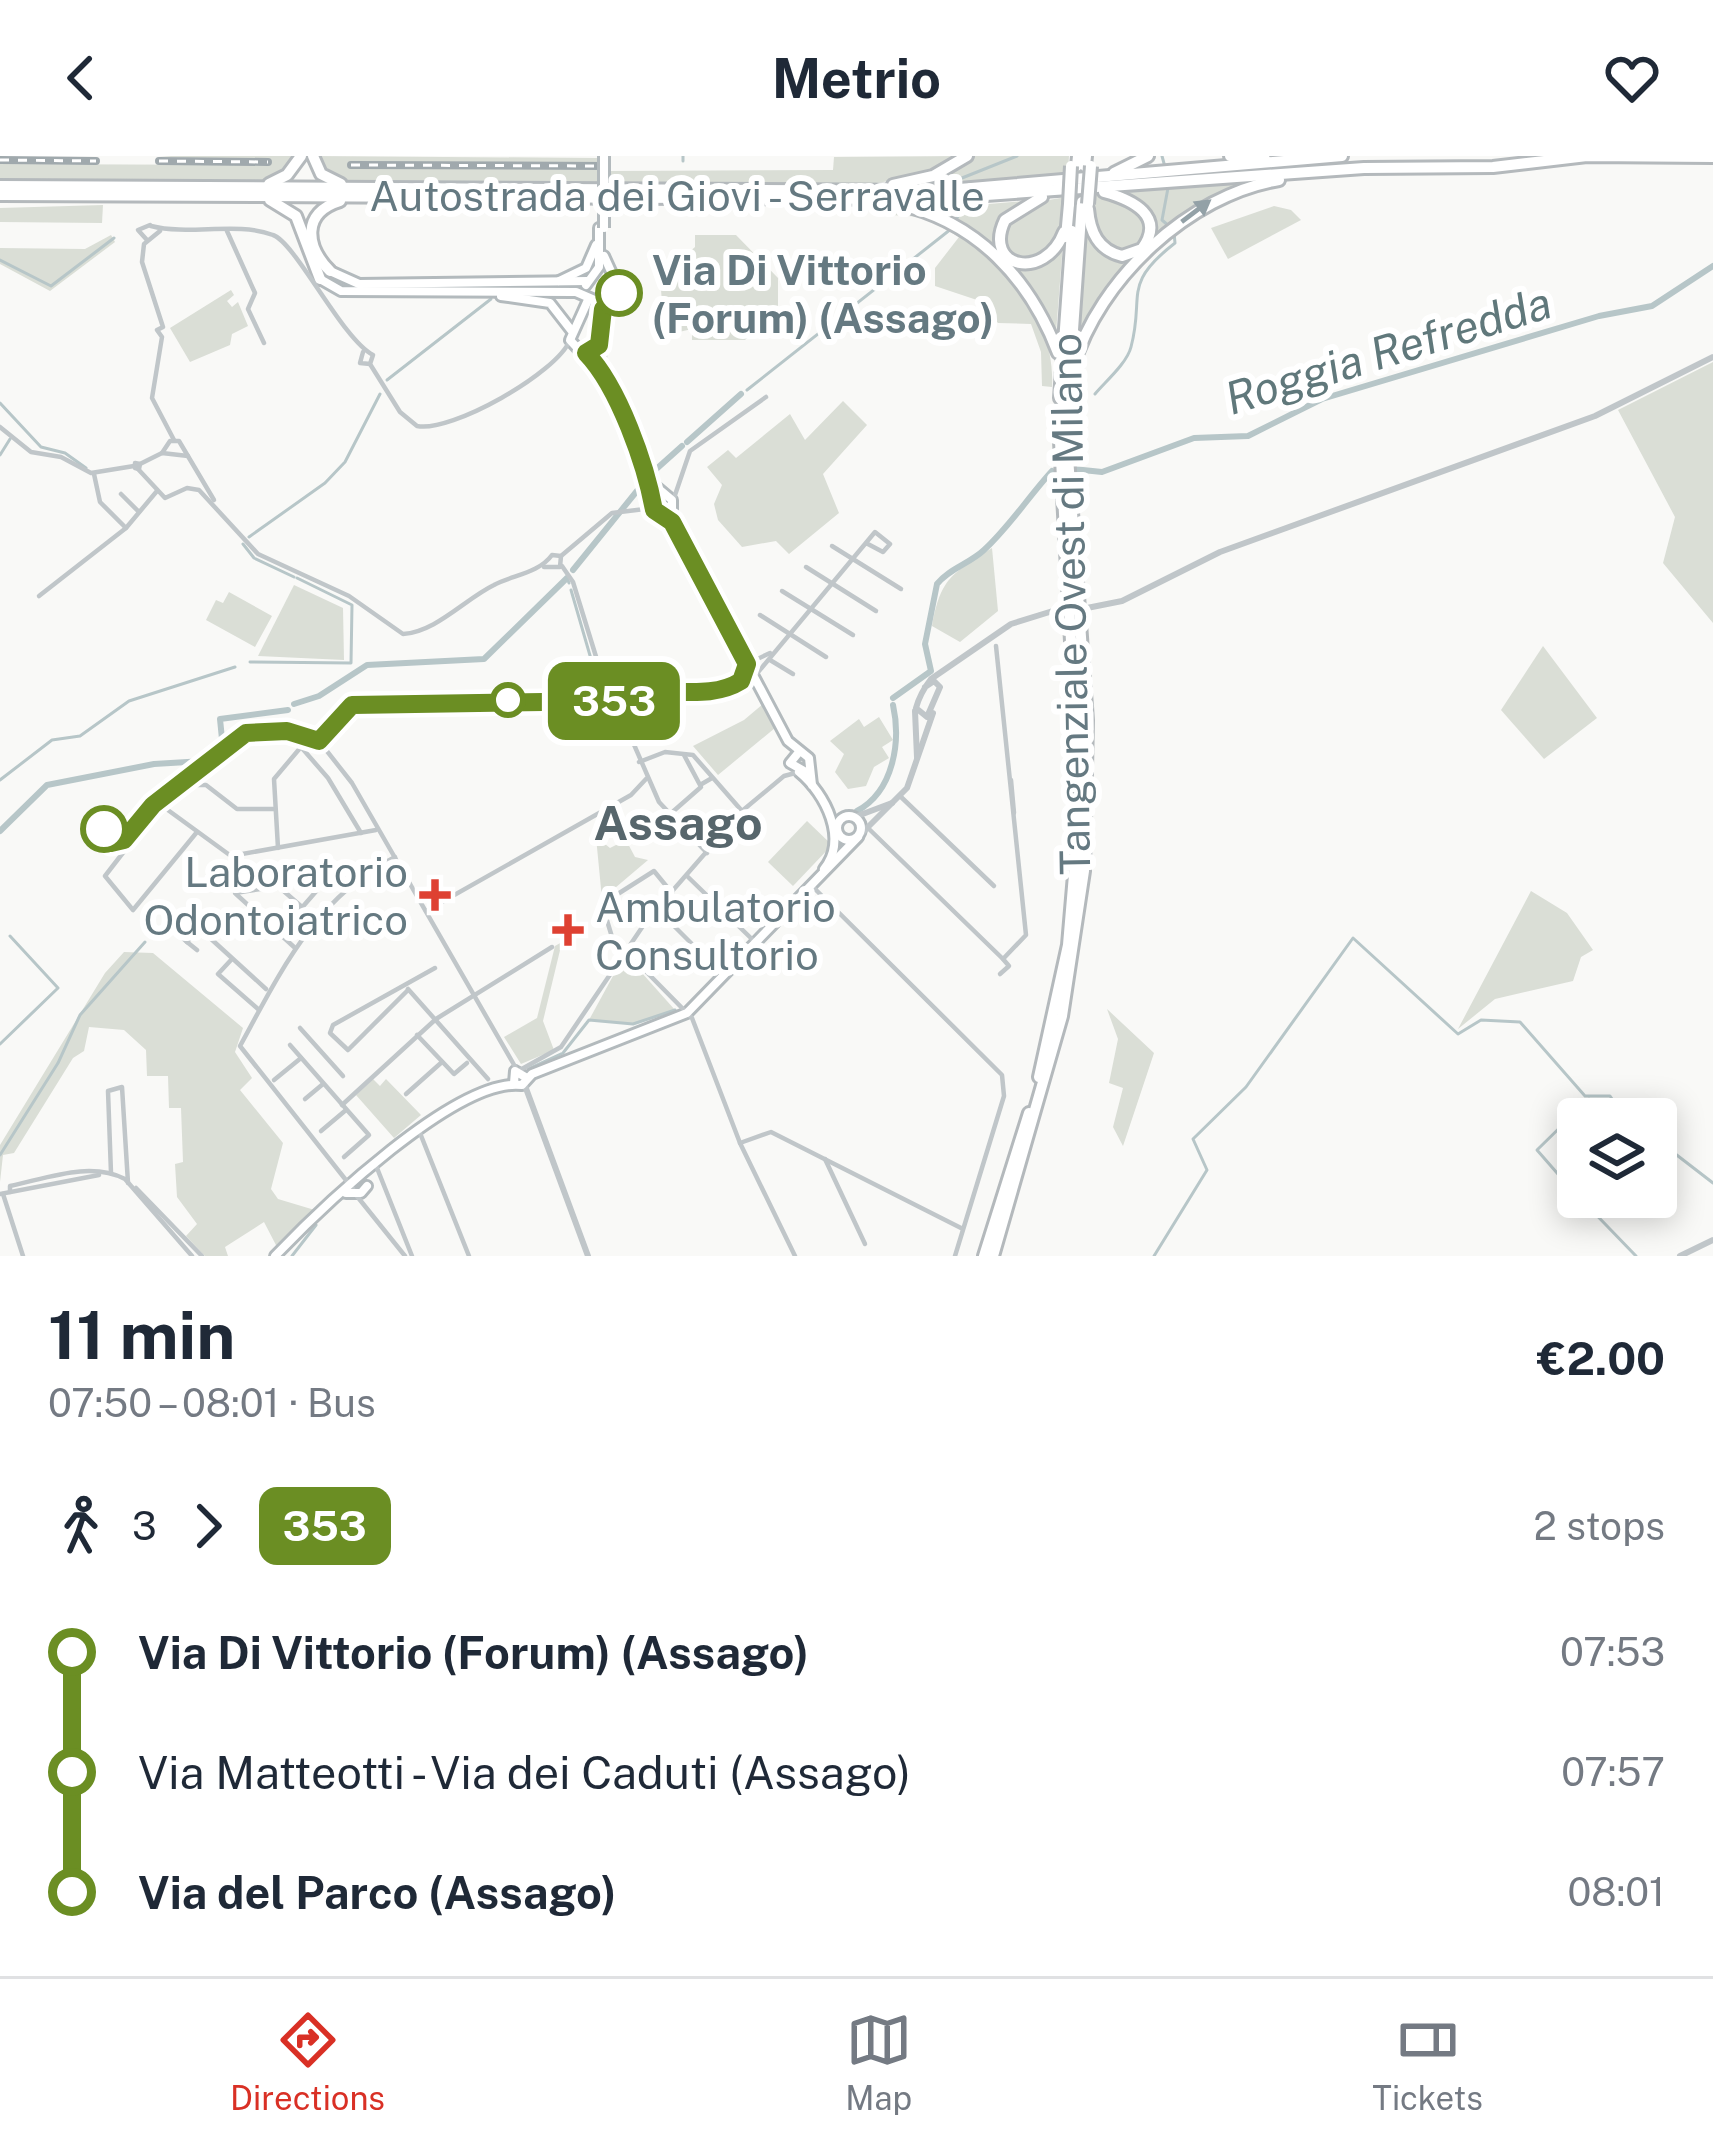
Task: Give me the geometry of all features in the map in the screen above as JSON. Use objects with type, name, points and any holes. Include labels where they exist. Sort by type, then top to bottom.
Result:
[{"type":"highway","points":[[301,156],[287,175],[258,192],[296,216],[325,275]]},
{"type":"highway","points":[[313,156],[326,178],[362,188]]},
{"type":"highway","points":[[797,190],[908,184],[967,156]]},
{"type":"highway","points":[[1023,185],[1120,172],[1148,156]]},
{"type":"highway","points":[[1230,156],[1298,157]]},
{"type":"highway","points":[[1274,156],[1328,158]]},
{"type":"highway","name":"Autostrada dei Giovi - Serravalle","points":[[0,195],[362,188],[923,191],[1342,156]]},
{"type":"highway","name":"Autostrada dei Giovi - Serravalle","points":[[0,186],[431,197],[844,199],[958,197],[1268,174],[1493,167],[1587,156],[1713,157]]},
{"type":"highway","name":"Tangenziale Ovest di Milano","points":[[988,1256],[1058,1033],[1084,871],[1088,740],[1063,391],[1081,161]]},
{"type":"highway","points":[[1063,391],[1103,301],[1189,215],[1228,191],[1314,172]]},
{"type":"highway","points":[[844,199],[902,205],[1042,197],[1268,174]]},
{"type":"highway","points":[[1080,204],[1094,236],[1110,253],[1126,256],[1145,246],[1151,226],[1145,212],[1132,200],[1104,192]]},
{"type":"highway","points":[[325,275],[310,242],[312,224],[321,210],[339,201],[431,197]]},
{"type":"highway","points":[[1042,197],[1020,206],[1003,223],[1000,242],[1009,258],[1027,265],[1047,257],[1080,204]]},
{"type":"highway","points":[[1074,365],[1080,204]]},
{"type":"highway","points":[[902,205],[946,219],[988,249],[1032,295],[1058,353]]},
{"type":"highway","points":[[1063,391],[1058,353],[1067,223]]},
{"type":"main road","points":[[602,156],[604,261],[619,291],[606,305],[598,347],[601,372],[652,484],[655,505],[672,522],[788,741],[799,772],[812,785]]},
{"type":"main road","points":[[570,335],[585,312],[601,230]]},
{"type":"main road","points":[[534,284],[580,274],[592,258],[601,230]]},
{"type":"main road","points":[[325,275],[358,284],[534,284],[612,275]]},
{"type":"main road","points":[[325,275],[341,291],[588,297],[606,305]]},
{"type":"main road","points":[[482,292],[550,303],[563,313],[570,335],[601,372]]},
{"type":"main road","points":[[582,352],[598,347]]},
{"type":"main road","points":[[652,484],[668,493],[672,522]]},
{"type":"main road","points":[[655,505],[668,493]]},
{"type":"main road","points":[[655,505],[672,506]]},
{"type":"main road","points":[[794,756],[807,754],[812,785],[836,832],[842,838],[863,833]]},
{"type":"main road","points":[[799,772],[809,765]]},
{"type":"main road","points":[[820,801],[853,819],[863,833]]},
{"type":"main road","points":[[816,882],[835,853],[837,823],[853,819]]},
{"type":"main road","points":[[277,1253],[438,1111],[687,1013],[863,833]]},
{"type":"street","points":[[152,226],[142,262],[163,327],[156,332],[162,337],[152,398],[168,447]]},
{"type":"street","points":[[150,237],[138,230],[152,226],[262,232],[283,240],[364,351],[359,361],[370,364],[405,418],[434,428],[529,381],[560,358],[582,352]]},
{"type":"street","points":[[150,237],[165,229]]},
{"type":"street","points":[[227,231],[255,293],[248,309],[264,344]]},
{"type":"street","points":[[560,358],[570,335]]},
{"type":"street","points":[[912,778],[916,708],[925,687],[1019,620],[1122,601],[1220,552],[1595,416],[1713,357]]},
{"type":"street","points":[[668,493],[690,451],[766,397]]},
{"type":"street","points":[[0,427],[31,452],[64,458],[94,474],[138,466],[168,447]]},
{"type":"street","points":[[168,447],[188,455],[218,505],[258,554],[349,596],[403,634],[420,631],[492,586],[549,564],[562,566]]},
{"type":"street","points":[[168,447],[180,451]]},
{"type":"street","points":[[138,466],[157,491],[173,496],[193,487],[218,505]]},
{"type":"street","points":[[94,474],[103,506],[126,528]]},
{"type":"street","points":[[39,596],[126,528],[157,491]]},
{"type":"street","points":[[121,494],[140,512]]},
{"type":"street","points":[[549,564],[552,555],[561,556],[615,512],[655,505]]},
{"type":"street","points":[[322,739],[356,704],[714,691],[752,674],[866,543]]},
{"type":"street","points":[[832,546],[901,589]]},
{"type":"street","points":[[561,556],[646,779],[669,815],[707,853]]},
{"type":"street","points":[[806,567],[876,611]]},
{"type":"street","points":[[782,591],[854,635]]},
{"type":"street","points":[[760,615],[826,656]]},
{"type":"street","points":[[996,646],[1026,934],[1003,959]]},
{"type":"street","points":[[925,687],[937,684],[965,655]]},
{"type":"street","points":[[767,657],[793,674]]},
{"type":"street","points":[[937,684],[912,778],[863,833],[1003,959],[1009,966],[1000,974]]},
{"type":"street","points":[[916,708],[921,716],[933,713]]},
{"type":"street","points":[[124,840],[111,843],[99,819],[94,819],[109,847],[124,840],[153,805],[246,733],[287,731],[322,739],[379,829],[520,1077],[588,1256]]},
{"type":"street","points":[[278,849],[274,779],[302,747],[362,833]]},
{"type":"street","points":[[639,762],[665,752],[693,755],[742,811]]},
{"type":"street","points":[[684,755],[702,785]]},
{"type":"street","points":[[520,1077],[561,1047],[656,909],[742,811],[784,776],[794,756]]},
{"type":"street","points":[[784,776],[799,772]]},
{"type":"street","points":[[669,815],[712,777]]},
{"type":"street","points":[[426,911],[631,795],[646,779]]},
{"type":"street","points":[[196,832],[133,910],[104,876],[161,805],[197,782],[236,808],[274,809]]},
{"type":"street","points":[[853,819],[897,799]]},
{"type":"street","points":[[897,799],[994,886]]},
{"type":"street","points":[[161,805],[231,856],[379,829]]},
{"type":"street","points":[[394,857],[352,880],[294,946],[267,990],[240,1051],[357,1186],[363,1204],[408,1256]]},
{"type":"street","points":[[672,893],[649,870],[602,904],[612,937],[687,1013],[740,1143],[795,1256]]},
{"type":"street","points":[[294,946],[235,893],[346,876]]},
{"type":"street","points":[[688,877],[756,943]]},
{"type":"street","points":[[292,919],[326,880]]},
{"type":"street","points":[[816,882],[1002,1075],[1004,1096],[955,1256]]},
{"type":"street","points":[[279,887],[302,907]]},
{"type":"street","points":[[656,909],[715,967]]},
{"type":"street","points":[[170,926],[197,950]]},
{"type":"street","points":[[187,942],[199,928],[233,957],[218,974],[258,1009]]},
{"type":"street","points":[[321,1131],[436,1018],[552,947]]},
{"type":"street","points":[[230,960],[267,990]]},
{"type":"street","points":[[406,987],[348,1050],[335,1041],[333,1025],[435,968]]},
{"type":"street","points":[[406,987],[488,1078]]},
{"type":"street","points":[[300,1028],[343,1076]]},
{"type":"street","points":[[417,1035],[454,1074],[467,1063]]},
{"type":"street","points":[[322,1052],[335,1041]]},
{"type":"street","points":[[290,1045],[369,1136],[344,1157]]},
{"type":"street","points":[[274,1080],[301,1058]]},
{"type":"street","points":[[406,1094],[442,1061]]},
{"type":"street","points":[[305,1099],[323,1084]]},
{"type":"street","points":[[108,1173],[108,1091],[122,1087],[130,1185],[192,1256]]},
{"type":"street","points":[[418,1128],[469,1256]]},
{"type":"street","points":[[740,1143],[771,1132],[963,1229]]},
{"type":"street","points":[[825,1159],[865,1244]]},
{"type":"street","points":[[379,1164],[408,1256]]},
{"type":"street","points":[[22,1256],[4,1193],[10,1186],[91,1169],[142,1190],[202,1256]]},
{"type":"street","points":[[357,1186],[377,1181],[384,1189]]},
{"type":"street","points":[[1679,1256],[1713,1240]]},
{"type":"shaded area","points":[[159,156],[299,156],[271,180],[0,180],[0,164],[268,165]]},
{"type":"shaded area","points":[[315,156],[597,158],[597,163],[351,165],[597,168],[597,182],[343,183],[325,176]]},
{"type":"shaded area","points":[[962,156],[926,172],[839,187],[607,183],[607,171],[833,170],[834,157]]},
{"type":"shaded area","points":[[970,156],[1069,156],[1068,174],[905,188]]},
{"type":"shaded area","points":[[1237,183],[1183,217],[1109,291],[1078,338],[1087,228],[1108,254],[1147,247],[1143,204],[1123,192]]},
{"type":"shaded area","points":[[1090,195],[1111,195],[1146,218],[1143,244],[1121,254],[1096,234]]},
{"type":"shaded area","points":[[1066,197],[1058,240],[1039,260],[1016,259],[1004,247],[1004,228],[1037,202]]},
{"type":"shaded area","points":[[1025,201],[1006,215],[998,239],[1021,266],[1063,243],[1056,333],[1027,285],[930,209]]},
{"type":"shaded area","points":[[103,205],[102,223],[0,222],[0,208]]},
{"type":"shaded area","points":[[1274,206],[1291,210],[1301,220],[1228,259],[1211,228]]},
{"type":"shaded area","points":[[890,207],[922,214],[952,227],[1005,268],[1041,324],[1052,387],[1042,386],[1041,352],[1031,324],[998,323],[977,300],[935,286],[935,268],[959,237],[924,217],[890,215]]},
{"type":"shaded area","points":[[111,235],[115,242],[50,291],[0,264],[0,248],[85,249]]},
{"type":"shaded area","points":[[695,235],[736,235],[778,278],[778,308],[745,340],[692,340],[692,329],[679,332],[663,315],[660,277],[695,247]]},
{"type":"shaded area","points":[[231,290],[234,295],[227,301],[232,307],[238,302],[248,326],[232,334],[230,345],[190,362],[170,328]]},
{"type":"shaded area","points":[[1713,362],[1713,623],[1663,563],[1675,517],[1618,410]]},
{"type":"shaded area","points":[[843,401],[867,425],[823,474],[839,513],[789,554],[776,541],[742,547],[718,520],[714,504],[722,485],[707,467],[728,450],[736,458],[790,414],[805,440]]},
{"type":"shaded area","points":[[992,548],[998,611],[960,642],[932,626],[940,597],[950,578]]},
{"type":"shaded area","points":[[294,585],[343,608],[344,660],[258,656]]},
{"type":"shaded area","points":[[229,592],[272,616],[255,647],[206,620],[216,600],[223,603]]},
{"type":"shaded area","points":[[1543,646],[1597,718],[1544,759],[1501,710]]},
{"type":"shaded area","points":[[763,704],[775,728],[718,775],[693,746],[744,720]]},
{"type":"shaded area","points":[[879,717],[893,740],[882,747],[889,758],[874,767],[866,786],[848,789],[835,772],[844,754],[830,741],[859,719],[864,727]]},
{"type":"shaded area","points":[[807,821],[832,845],[793,886],[768,862]]},
{"type":"shaded area","points":[[596,837],[610,848],[626,840],[635,857],[648,860],[602,899]]},
{"type":"shaded area","points":[[1531,891],[1567,913],[1593,950],[1581,957],[1573,981],[1495,999],[1458,1029]]},
{"type":"shaded area","points":[[562,942],[543,1021],[554,1050],[521,1064],[504,1037],[537,1018],[555,946]]},
{"type":"shaded area","points":[[124,952],[153,953],[243,1028],[235,1052],[252,1078],[240,1090],[283,1143],[271,1189],[278,1199],[318,1211],[277,1247],[264,1222],[225,1247],[228,1256],[205,1256],[186,1236],[197,1224],[177,1197],[175,1164],[183,1162],[181,1108],[169,1108],[168,1076],[147,1076],[146,1050],[124,1030],[89,1027],[84,1051],[73,1058],[14,1153],[3,1155],[0,1182],[0,1145],[105,973]]},
{"type":"shaded area","points":[[625,954],[675,1010],[633,1024],[589,1020]]},
{"type":"shaded area","points":[[1107,1009],[1154,1053],[1123,1146],[1113,1127],[1123,1088],[1109,1083],[1118,1039]]},
{"type":"shaded area","points":[[373,1079],[380,1086],[386,1079],[421,1115],[394,1138],[356,1095]]},
{"type":"waterway","points":[[683,156],[683,161]]},
{"type":"waterway","points":[[957,180],[1017,156]]},
{"type":"waterway","points":[[1162,156],[1165,167]]},
{"type":"waterway","points":[[1168,188],[1162,220],[1170,227]]},
{"type":"waterway","points":[[957,218],[960,213]]},
{"type":"waterway","points":[[747,390],[951,229]]},
{"type":"waterway","points":[[1095,394],[1129,353],[1141,281],[1175,243],[1174,233]]},
{"type":"waterway","points":[[0,260],[51,286],[114,238]]},
{"type":"waterway","name":"Roggia Refredda","points":[[1073,469],[1102,472],[1194,438],[1248,436],[1322,399],[1599,316],[1652,306],[1713,266]]},
{"type":"waterway","points":[[387,380],[491,299]]},
{"type":"waterway","points":[[249,537],[325,483],[345,462],[380,394]]},
{"type":"waterway","points":[[687,442],[741,394]]},
{"type":"waterway","points":[[0,403],[41,447],[65,453],[86,468]]},
{"type":"waterway","points":[[0,455],[10,439]]},
{"type":"waterway","points":[[653,472],[682,446]]},
{"type":"waterway","name":"Roggia Refredda","points":[[893,698],[931,671],[925,644],[937,584],[993,541],[1052,471]]},
{"type":"waterway","points":[[573,570],[645,481]]},
{"type":"waterway","points":[[243,544],[254,558],[294,577]]},
{"type":"waterway","points":[[250,662],[351,663],[352,605],[297,578]]},
{"type":"waterway","points":[[567,578],[569,583]]},
{"type":"waterway","points":[[294,704],[319,696],[367,665],[484,659],[567,578]]},
{"type":"waterway","points":[[571,590],[591,659]]},
{"type":"waterway","points":[[0,780],[52,740],[80,736],[129,701],[235,667]]},
{"type":"waterway","name":"Roggia Refredda","points":[[857,811],[879,791],[892,764],[893,705]]},
{"type":"waterway","points":[[0,831],[47,785],[154,764],[204,761],[223,749],[220,719],[288,710]]},
{"type":"waterway","points":[[0,1044],[58,988],[10,936]]},
{"type":"waterway","points":[[1154,1256],[1207,1170],[1193,1139],[1246,1087],[1353,938],[1458,1034],[1481,1020],[1520,1022],[1585,1096],[1611,1098]]},
{"type":"waterway","points":[[0,1155],[58,1063],[80,1015],[145,942]]},
{"type":"waterway","points":[[528,1069],[563,1053],[589,1020],[633,1024],[675,1010]]},
{"type":"waterway","points":[[1557,1130],[1537,1150],[1557,1173]]},
{"type":"waterway","points":[[1677,1155],[1713,1183]]},
{"type":"waterway","points":[[1599,1218],[1636,1256]]},
{"type":"waterway","points":[[292,1256],[316,1225]]},
{"type":"railway","points":[[0,160],[96,161]]},
{"type":"railway","points":[[159,161],[268,162]]},
{"type":"railway","points":[[351,165],[607,166]]},
{"type":"bus line","name":"353","points":[[104,829],[111,843],[124,840],[153,805],[252,730],[287,731],[319,741],[352,705],[613,701],[631,693],[714,691],[741,681],[747,664],[672,522],[654,510],[652,484],[601,372],[586,353],[599,345],[603,309],[619,293]]},
{"type":"place","name":"Via Di Vittorio (Forum) (Assago)","points":[[619,293]]},
{"type":"place","name":"Laboratorio Odontoiatrico","points":[[435,895]]},
{"type":"place","name":"Ambulatorio Consultorio","points":[[568,930]]},
{"type":"district","name":"Assago","points":[[678,822]]}]
